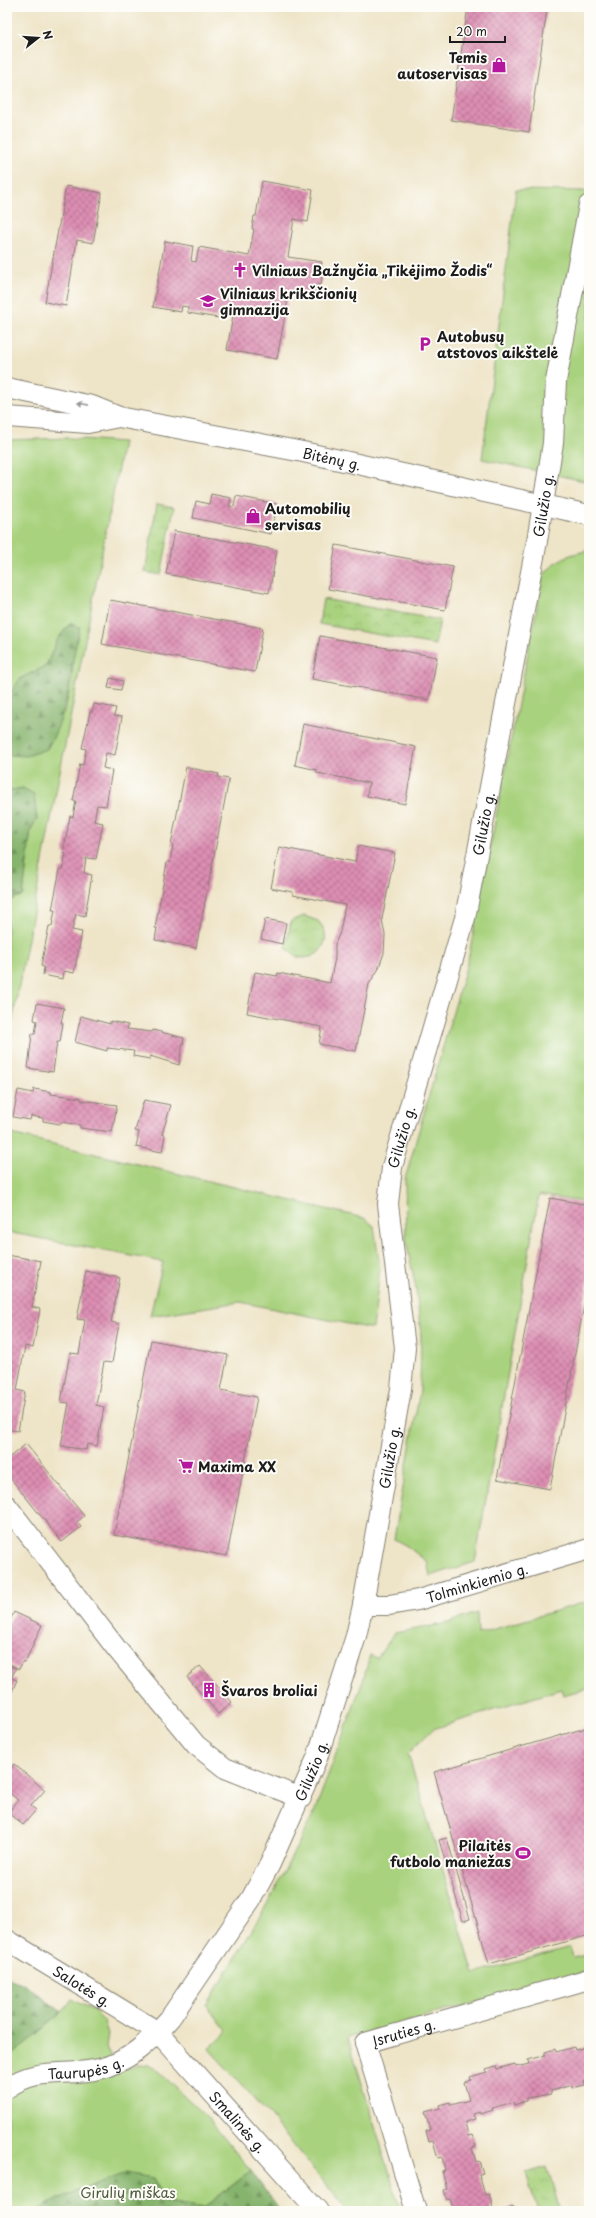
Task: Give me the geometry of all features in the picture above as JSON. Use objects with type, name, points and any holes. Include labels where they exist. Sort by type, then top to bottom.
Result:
[{"type":"street","name":"Gilužio g.","points":[[158,2032],[184,1999],[251,1899],[270,1864],[301,1798],[317,1758],[356,1636],[363,1605],[401,1389],[405,1348],[388,1204],[392,1167],[465,918],[543,504],[553,442],[556,381],[589,205]]},
{"type":"street","name":"Bitėnų g.","points":[[7,388],[92,406],[119,417],[278,447],[589,515]]},
{"type":"street","name":"Bitėnų g.","points":[[7,417],[88,423],[119,417]]},
{"type":"street","points":[[7,1506],[116,1648],[196,1745],[225,1768],[301,1798]]},
{"type":"street","name":"Tolminkiemio g.","points":[[363,1605],[389,1605],[418,1600],[589,1549]]},
{"type":"street","name":"Salotės g.","points":[[7,1940],[158,2032]]},
{"type":"street","name":"Įsruties g.","points":[[416,2211],[365,2043],[589,1979]]},
{"type":"street","name":"Taurupės g.","points":[[7,2088],[19,2080],[33,2075],[98,2070],[113,2065],[126,2059],[158,2032]]},
{"type":"street","name":"Smalinės g.","points":[[158,2032],[318,2211]]},
{"type":"green space","points":[[589,176],[589,482],[482,459],[516,190],[587,191]]},
{"type":"green space","points":[[70,438],[123,442],[7,1049],[7,902],[23,895],[31,829],[37,819],[23,788],[7,791],[7,754],[65,711],[72,678],[74,647],[80,627],[57,640],[46,666],[21,678],[10,693],[7,705],[7,440]]},
{"type":"green space","points":[[157,504],[174,507],[161,575],[145,572]]},
{"type":"green space","points":[[586,551],[589,552],[589,1203],[539,1195],[475,1562],[430,1576],[427,1562],[407,1546],[394,1539],[420,1390],[421,1336],[416,1289],[406,1240],[405,1179],[468,960],[543,576],[562,559]]},
{"type":"green space","points":[[323,599],[440,620],[435,645],[319,624]]},
{"type":"green space","points":[[70,623],[80,627],[65,704],[55,734],[47,749],[27,756],[7,755],[7,705],[10,693],[21,678],[46,666],[57,640]]},
{"type":"green space","points":[[23,788],[34,794],[37,819],[31,829],[23,895],[7,902],[7,791]]},
{"type":"green space","points":[[304,916],[318,921],[324,929],[326,937],[324,945],[318,953],[314,956],[301,958],[293,954],[286,947],[291,921]]},
{"type":"green space","points":[[7,1133],[364,1218],[374,1226],[380,1268],[373,1329],[240,1302],[150,1316],[163,1262],[7,1232]]},
{"type":"green space","points":[[589,1601],[589,1688],[563,1695],[561,1689],[433,1729],[408,1754],[474,1974],[570,1947],[573,1958],[589,1954],[589,1971],[348,2038],[401,2211],[348,2211],[261,2106],[209,2049],[227,2031],[207,2005],[267,1905],[314,1813],[363,1681],[370,1655],[377,1658],[395,1633],[448,1623],[477,1613],[478,1634]]},
{"type":"green space","points":[[7,1978],[22,1983],[62,2012],[7,2059]]},
{"type":"green space","points":[[72,1999],[94,2011],[104,2021],[108,2034],[106,2048],[118,2072],[138,2064],[149,2065],[159,2072],[206,2116],[251,2171],[203,2208],[166,2202],[153,2178],[59,2198],[37,2211],[7,2211],[7,2059],[62,2012]]},
{"type":"green space","points":[[547,2167],[560,2211],[538,2211],[526,2173]]},
{"type":"green space","name":"Girulių miškas","points":[[251,2171],[280,2211],[37,2211],[59,2198],[125,2173],[153,2178],[166,2202],[203,2208]]},
{"type":"building","name":"Temis autoservisas","points":[[468,7],[527,7],[547,10],[529,132],[451,120]]},
{"type":"building","name":"Vilniaus Bažnyčia „Tikėjimo Žodis“","points":[[262,181],[313,190],[308,222],[294,219],[288,257],[322,262],[319,277],[322,277],[321,285],[318,284],[315,298],[289,293],[277,359],[227,350],[233,315],[226,314],[225,319],[188,313],[188,307],[182,306],[181,312],[153,307],[165,241],[193,246],[191,261],[196,262],[199,247],[249,256],[254,229],[252,229],[254,216],[256,216]]},
{"type":"building","points":[[66,186],[102,193],[93,243],[77,240],[66,306],[45,302]]},
{"type":"building","points":[[211,494],[231,498],[229,506],[234,507],[236,496],[277,504],[271,534],[193,518],[196,501],[209,504]]},
{"type":"building","points":[[174,531],[277,550],[269,593],[166,574]]},
{"type":"building","points":[[336,545],[453,567],[445,610],[328,589]]},
{"type":"building","points":[[110,600],[263,628],[255,672],[102,644]]},
{"type":"building","points":[[320,636],[437,657],[429,700],[312,679]]},
{"type":"building","points":[[110,678],[123,681],[121,690],[108,688]]},
{"type":"building","points":[[94,704],[116,708],[114,716],[122,717],[115,755],[106,753],[103,768],[112,770],[106,806],[97,805],[94,821],[103,823],[96,859],[86,858],[84,873],[92,875],[85,916],[76,914],[72,930],[82,932],[74,973],[64,971],[63,979],[43,975],[44,967],[41,966],[49,926],[52,926],[55,910],[52,910],[60,869],[63,869],[66,854],[63,853],[70,816],[73,817],[76,801],[73,801],[80,764],[83,765],[86,749],[82,748],[90,712],[92,712]]},
{"type":"building","points":[[303,724],[416,747],[405,804],[367,796],[369,783],[317,773],[317,770],[295,765]]},
{"type":"building","points":[[186,767],[219,774],[218,777],[229,779],[196,948],[155,940],[157,928],[155,928],[167,862],[170,862],[173,845],[171,845]]},
{"type":"building","points":[[358,846],[395,853],[382,919],[385,935],[384,953],[378,970],[369,984],[356,1051],[319,1044],[322,1027],[247,1013],[255,972],[277,976],[278,973],[330,983],[335,958],[335,944],[340,932],[345,905],[293,895],[293,892],[271,888],[279,847],[355,862]]},
{"type":"building","points":[[265,919],[286,923],[282,944],[261,939]]},
{"type":"building","points":[[37,1003],[64,1008],[61,1023],[63,1023],[60,1042],[57,1042],[53,1072],[28,1068],[32,1034],[35,1034],[37,1021],[34,1020]]},
{"type":"building","points":[[81,1016],[110,1024],[110,1021],[128,1025],[127,1029],[152,1032],[153,1030],[184,1038],[179,1065],[150,1056],[150,1059],[133,1056],[134,1051],[107,1048],[107,1051],[75,1042]]},
{"type":"building","points":[[34,1089],[51,1092],[51,1094],[81,1098],[81,1100],[117,1105],[112,1132],[80,1128],[80,1125],[43,1121],[43,1118],[31,1116],[30,1120],[13,1117],[18,1090],[33,1093]]},
{"type":"building","points":[[144,1100],[171,1105],[162,1134],[165,1135],[162,1152],[136,1147],[139,1132],[135,1131]]},
{"type":"building","points":[[550,1198],[589,1205],[589,1278],[550,1489],[497,1479]]},
{"type":"building","points":[[7,1255],[41,1261],[32,1307],[40,1309],[33,1348],[25,1346],[17,1390],[25,1392],[18,1431],[7,1429]]},
{"type":"building","points":[[86,1271],[120,1278],[111,1322],[119,1324],[112,1363],[104,1362],[96,1405],[104,1407],[97,1446],[87,1444],[86,1450],[61,1446],[69,1403],[61,1402],[70,1353],[79,1354],[85,1320],[77,1319]]},
{"type":"building","name":"Maxima XX","points":[[151,1340],[228,1355],[221,1390],[257,1397],[227,1556],[114,1535]]},
{"type":"building","points":[[26,1444],[84,1516],[77,1522],[81,1527],[62,1542],[7,1474],[7,1459]]},
{"type":"building","points":[[14,1612],[42,1625],[25,1662],[23,1661],[19,1669],[7,1663],[7,1627]]},
{"type":"building","points":[[7,1665],[16,1669],[11,1678],[17,1680],[7,1703]]},
{"type":"building","name":"Švaros broliai","points":[[200,1666],[232,1702],[218,1714],[187,1677]]},
{"type":"building","name":"Pilaitės futbolo maniežas","points":[[589,1727],[589,1935],[489,1964],[434,1772]]},
{"type":"building","points":[[14,1764],[45,1790],[31,1806],[36,1810],[23,1825],[8,1813],[18,1800],[7,1791],[7,1773]]},
{"type":"building","points":[[447,1838],[470,1919],[463,1921],[439,1840]]},
{"type":"building","points":[[589,2046],[589,2080],[584,2082],[585,2085],[572,2088],[572,2085],[551,2091],[551,2094],[526,2098],[526,2101],[514,2105],[513,2102],[492,2108],[493,2110],[481,2114],[480,2112],[473,2114],[475,2119],[465,2122],[468,2136],[472,2135],[476,2147],[472,2148],[476,2162],[479,2161],[483,2173],[479,2174],[485,2195],[489,2194],[493,2206],[489,2207],[490,2211],[454,2211],[450,2199],[447,2200],[444,2190],[447,2189],[442,2171],[445,2170],[442,2157],[438,2158],[433,2141],[429,2142],[426,2131],[430,2130],[425,2112],[440,2108],[439,2105],[450,2102],[451,2105],[469,2100],[464,2082],[471,2080],[470,2077],[487,2072],[486,2069],[496,2066],[497,2069],[515,2064],[516,2067],[529,2064],[528,2060],[545,2055],[545,2052],[555,2049],[556,2052],[574,2047],[575,2050]]},
{"type":"building","points":[[514,2207],[515,2211],[502,2211]]},
{"type":"place","name":"Temis autoservisas","points":[[499,65]]},
{"type":"place","name":"Vilniaus Bažnyčia „Tikėjimo Žodis“","points":[[240,270]]},
{"type":"place","name":"Vilniaus krikščionių gimnazija","points":[[208,301]]},
{"type":"place","name":"Autobusų atstovos aikštelė","points":[[425,344]]},
{"type":"place","name":"Automobilių servisas","points":[[253,516]]},
{"type":"place","name":"Maxima XX","points":[[186,1466]]},
{"type":"place","name":"Švaros broliai","points":[[209,1690]]},
{"type":"place","name":"Pilaitės futbolo maniežas","points":[[523,1853]]}]
